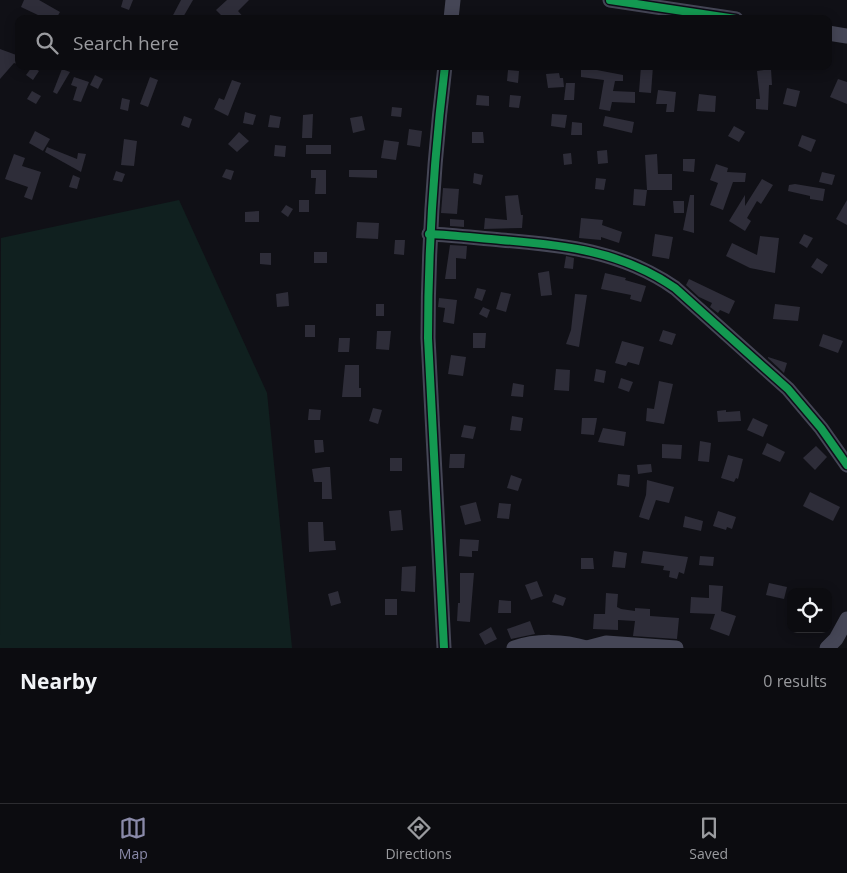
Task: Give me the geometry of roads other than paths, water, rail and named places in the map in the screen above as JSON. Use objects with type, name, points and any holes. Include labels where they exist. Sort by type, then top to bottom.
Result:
[{"type":"street","points":[[451,15],[453,0]]},
{"type":"street","points":[[610,0],[709,15]]},
{"type":"street","points":[[832,34],[847,36]]},
{"type":"street","points":[[444,648],[428,338],[429,234],[445,70]]},
{"type":"street","points":[[429,234],[455,234],[552,244],[624,261],[655,274],[675,288],[788,389],[821,428],[847,465]]},
{"type":"street","points":[[827,648],[836,639],[847,619]]},
{"type":"street","points":[[514,648],[533,644],[560,642],[587,648],[606,644],[676,648]]}]
